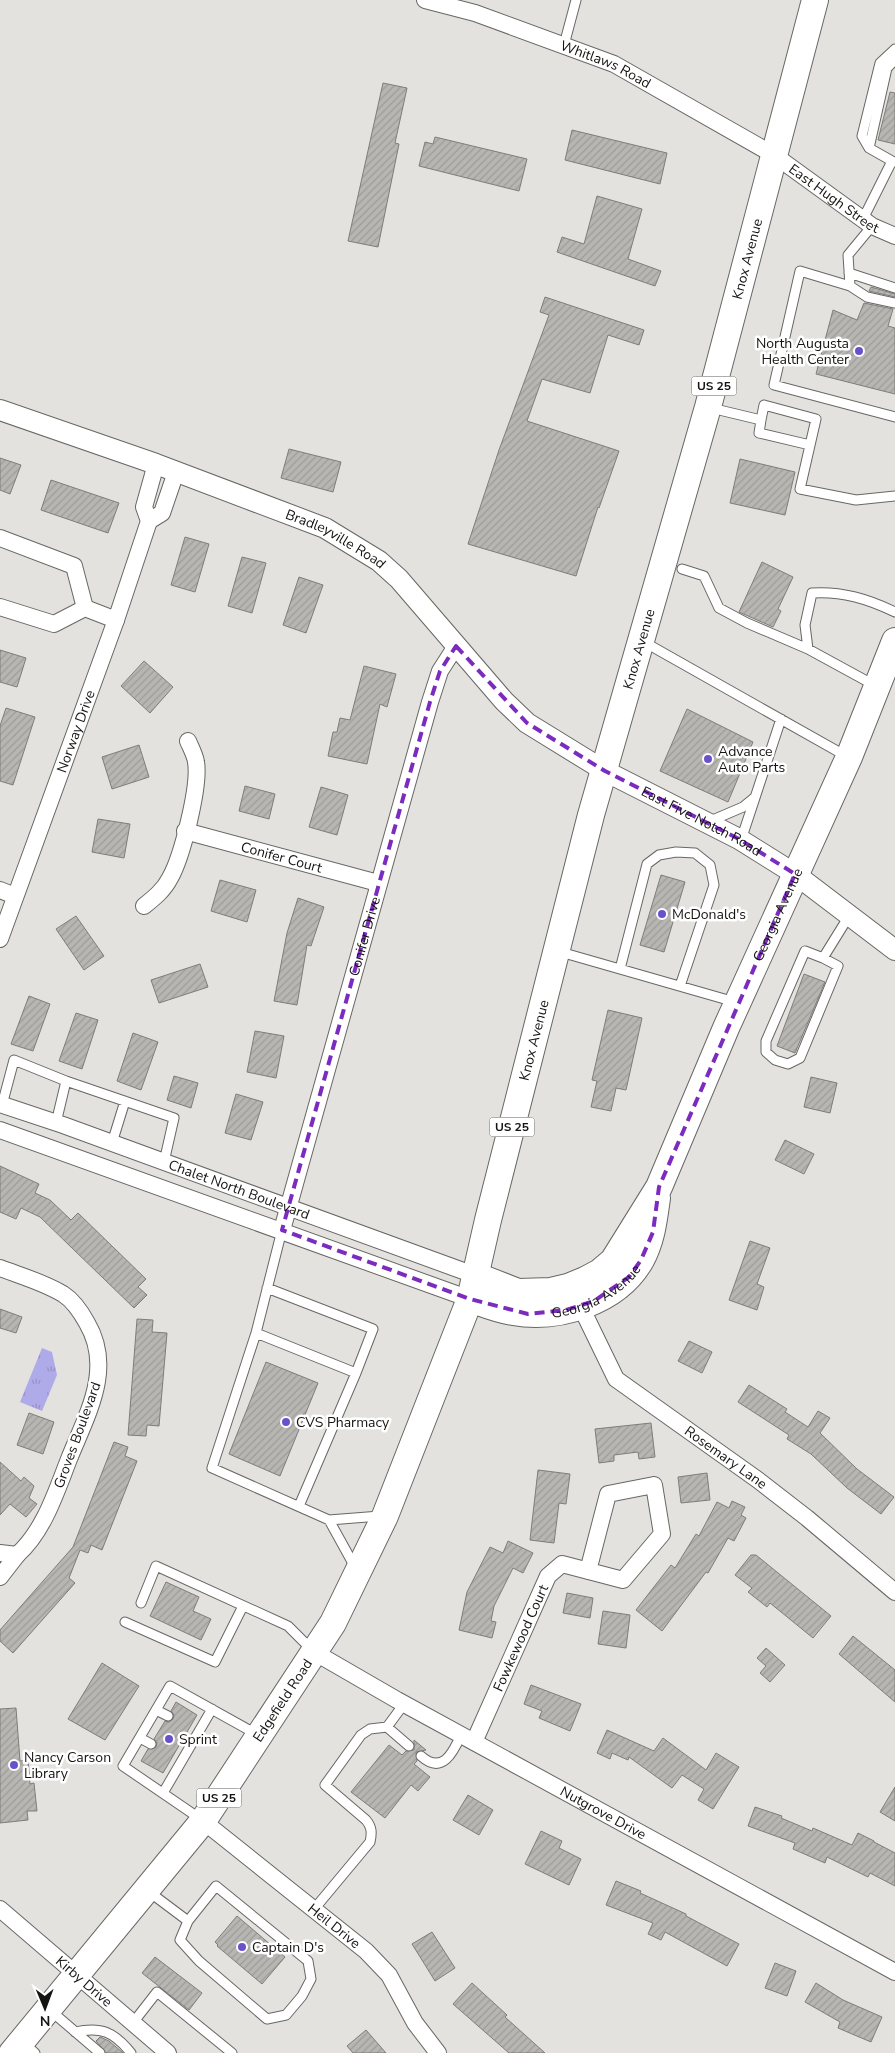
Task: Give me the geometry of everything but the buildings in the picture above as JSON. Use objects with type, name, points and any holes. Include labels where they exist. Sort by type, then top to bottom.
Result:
[{"type":"main road","name":"Knox Avenue","points":[[473,1288],[556,951],[708,407],[815,0]]},
{"type":"main road","name":"Georgia Avenue","points":[[473,1288],[532,1292],[568,1288],[593,1276],[613,1260],[659,1187],[737,1002],[885,676],[895,641]]},
{"type":"main road","name":"Georgia Avenue","points":[[473,1288],[512,1312],[528,1314],[581,1307],[619,1286],[629,1277],[641,1260],[653,1232],[659,1187]]},
{"type":"main road","name":"Edgefield Road","points":[[23,2049],[49,2009],[203,1820],[333,1623],[359,1573],[385,1516],[473,1288]]},
{"type":"street","name":"Whitlaws Road","points":[[425,0],[476,13],[614,64],[774,155]]},
{"type":"street","name":"East Hugh Street","points":[[774,155],[867,223],[895,236]]},
{"type":"street","name":"Bradleyville Road","points":[[0,410],[156,464],[325,528],[360,548],[399,579],[504,701],[527,723],[605,771]]},
{"type":"street","name":"Norway Drive","points":[[0,939],[8,893],[116,620],[149,521],[144,508],[156,464]]},
{"type":"street","name":"Norway Drive","points":[[149,521],[162,513],[176,472]]},
{"type":"street","points":[[0,538],[74,566],[85,608]]},
{"type":"street","points":[[0,607],[54,624],[85,608],[116,620]]},
{"type":"street","name":"Conifer Drive","points":[[282,1230],[286,1207],[322,1089],[378,883],[440,671],[456,646]]},
{"type":"street","points":[[144,906],[162,889],[170,878],[185,831],[197,773],[196,762],[188,741]]},
{"type":"street","name":"East Five Notch Road","points":[[605,771],[741,840],[795,874],[895,950]]},
{"type":"street","name":"Conifer Court","points":[[185,831],[378,883]]},
{"type":"street","name":"Chalet North Boulevard","points":[[1,1105],[112,1143],[286,1207],[473,1288]]},
{"type":"street","name":"Chalet North Boulevard","points":[[0,1130],[282,1230],[473,1288]]},
{"type":"street","name":"Groves Boulevard","points":[[0,1268],[47,1285],[65,1296],[79,1309],[99,1348],[100,1368],[96,1391],[54,1500],[26,1546],[0,1577]]},
{"type":"street","name":"Rosemary Lane","points":[[581,1307],[616,1379],[758,1480],[807,1518],[895,1592]]},
{"type":"street","name":"Fowkewood Court","points":[[468,1739],[548,1576],[562,1564],[588,1571],[623,1580],[662,1534],[654,1485],[608,1494],[588,1571]]},
{"type":"street","points":[[0,1553],[17,1555]]},
{"type":"street","name":"Nutgrove Drive","points":[[314,1652],[404,1704],[895,1972]]},
{"type":"street","name":"Heil Drive","points":[[203,1820],[315,1908],[366,1951],[389,1976],[416,2023],[438,2053]]},
{"type":"street","name":"Kirby Drive","points":[[0,1909],[76,1977],[168,2053]]},
{"type":"lane","points":[[564,45],[576,0]]},
{"type":"lane","points":[[850,286],[848,255],[867,223],[894,162],[868,148],[862,136],[880,63],[895,49]]},
{"type":"lane","points":[[868,148],[887,68],[895,60]]},
{"type":"lane","points":[[895,304],[867,297],[850,286],[800,271],[774,385],[895,416]]},
{"type":"lane","points":[[849,274],[895,288]]},
{"type":"lane","points":[[810,445],[759,433],[764,405],[816,418],[810,445],[800,489],[856,500],[895,496]]},
{"type":"lane","points":[[708,407],[761,420]]},
{"type":"lane","points":[[682,568],[704,576],[720,608],[746,623],[808,649],[885,676]]},
{"type":"lane","points":[[808,649],[805,625],[812,593],[828,592],[869,600],[895,612]]},
{"type":"lane","points":[[642,640],[848,758]]},
{"type":"lane","points":[[741,840],[781,719]]},
{"type":"lane","points":[[706,823],[743,807],[754,798]]},
{"type":"lane","points":[[620,969],[647,864],[659,855],[676,852],[695,853],[710,865],[714,885],[680,986]]},
{"type":"lane","points":[[823,958],[849,916]]},
{"type":"lane","points":[[806,950],[823,958],[838,966],[800,1058],[788,1064],[775,1060],[766,1052],[766,1041],[806,950]]},
{"type":"lane","points":[[556,951],[737,1002]]},
{"type":"lane","points":[[1,1105],[14,1060],[66,1081],[174,1118],[164,1162]]},
{"type":"lane","points":[[56,1123],[66,1081]]},
{"type":"lane","points":[[112,1143],[125,1101]]},
{"type":"lane","points":[[282,1230],[256,1333],[212,1468],[329,1520],[385,1516]]},
{"type":"lane","points":[[267,1288],[373,1329],[299,1506]]},
{"type":"lane","points":[[256,1333],[356,1373]]},
{"type":"lane","points":[[329,1520],[359,1573]]},
{"type":"lane","points":[[141,1603],[156,1566],[288,1626],[314,1652]]},
{"type":"lane","points":[[124,1622],[215,1662],[243,1606]]},
{"type":"lane","points":[[203,1820],[124,1766],[170,1686],[260,1736]]},
{"type":"lane","points":[[387,1727],[404,1704]]},
{"type":"lane","points":[[163,1793],[177,1759],[193,1732],[212,1709]]},
{"type":"lane","points":[[156,1710],[168,1716]]},
{"type":"lane","points":[[315,1908],[370,1842],[372,1835],[370,1824],[325,1785],[361,1735],[370,1729],[387,1727],[410,1746]]},
{"type":"lane","points":[[140,1738],[151,1744]]},
{"type":"lane","points":[[421,1756],[435,1764],[443,1762],[468,1739]]},
{"type":"lane","points":[[216,1886],[308,1961],[311,1979],[302,1996],[286,2015],[267,2019],[199,1961],[180,1940],[188,1921],[216,1886]]},
{"type":"lane","points":[[147,1890],[188,1921]]},
{"type":"lane","points":[[132,2024],[157,1992],[232,2053]]},
{"type":"lane","points":[[49,2009],[100,2053]]},
{"type":"lane","points":[[75,2032],[91,2028],[106,2031],[131,2053]]},
{"type":"highlighted area","points":[[456,646],[527,723],[605,771],[739,839],[795,874],[659,1187],[653,1232],[641,1260],[629,1277],[594,1301],[566,1310],[528,1314],[470,1299],[282,1230],[430,702],[440,671]]},
{"type":"green space","points":[[42,1348],[52,1352],[57,1375],[42,1411],[20,1402]]},
{"type":"place","name":"North Augusta Health Center","points":[[859,351]]},
{"type":"place","name":"Advance Auto Parts","points":[[708,759]]},
{"type":"place","name":"McDonald's","points":[[662,914]]},
{"type":"place","name":"CVS Pharmacy","points":[[286,1422]]},
{"type":"place","name":"Sprint","points":[[169,1739]]},
{"type":"place","name":"Nancy Carson Library","points":[[14,1765]]},
{"type":"place","name":"Captain D's","points":[[242,1947]]}]
